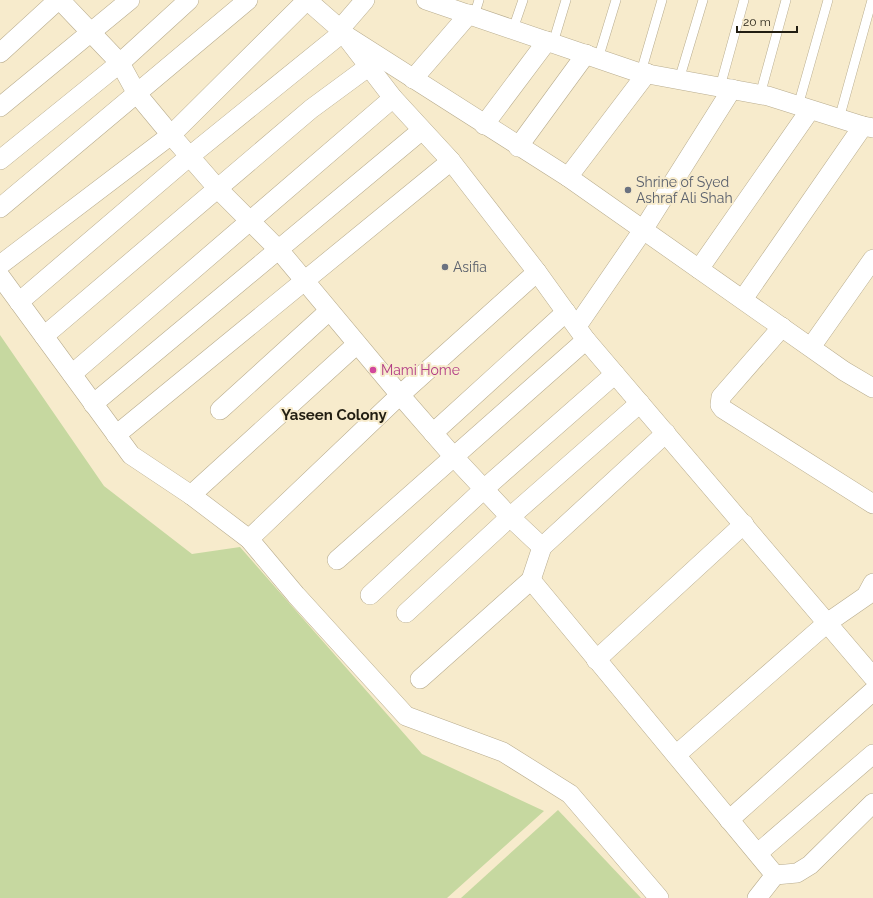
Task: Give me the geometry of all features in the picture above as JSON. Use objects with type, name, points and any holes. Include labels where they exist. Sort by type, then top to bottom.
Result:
[{"type":"street","points":[[0,53],[59,0],[120,63],[137,94],[218,189],[251,220],[279,250],[400,395],[454,457],[510,517],[542,547]]},
{"type":"street","points":[[0,107],[130,0]]},
{"type":"street","points":[[0,160],[120,63],[189,0]]},
{"type":"street","points":[[0,208],[248,0]]},
{"type":"street","points":[[0,266],[172,135],[307,0],[341,31],[518,147],[568,177],[782,327],[873,388]]},
{"type":"street","points":[[19,302],[190,156],[341,31],[365,0]]},
{"type":"street","points":[[430,1],[474,10],[513,29],[644,73],[760,95],[868,127],[743,300]]},
{"type":"street","points":[[413,79],[474,10]]},
{"type":"street","points":[[341,31],[393,98],[451,160],[537,272],[576,326],[615,374],[873,677]]},
{"type":"street","points":[[484,125],[550,42]]},
{"type":"street","points":[[518,147],[592,56]]},
{"type":"street","points":[[44,336],[311,109],[368,67]]},
{"type":"street","points":[[568,177],[644,73]]},
{"type":"street","points":[[336,560],[454,457],[576,326],[643,230],[726,88]]},
{"type":"street","points":[[72,374],[393,98]]},
{"type":"street","points":[[699,269],[804,108]]},
{"type":"street","points":[[94,404],[422,130]]},
{"type":"street","points":[[116,435],[451,160]]},
{"type":"street","points":[[811,347],[873,260]]},
{"type":"street","points":[[249,539],[400,395],[537,272]]},
{"type":"street","points":[[0,276],[131,455],[191,495],[249,539],[296,595],[406,716],[503,752],[570,794],[659,898]]},
{"type":"street","points":[[220,410],[329,311]]},
{"type":"street","points":[[433,433],[576,326]]},
{"type":"street","points":[[782,327],[721,397],[720,405],[723,409],[873,504]]},
{"type":"street","points":[[191,495],[357,344]]},
{"type":"street","points":[[370,595],[484,489],[615,374]]},
{"type":"street","points":[[406,614],[510,517],[640,403]]},
{"type":"street","points":[[420,679],[531,580],[542,547],[666,433]]},
{"type":"street","points":[[596,660],[744,524]]},
{"type":"street","points":[[531,580],[775,875]]},
{"type":"street","points":[[676,755],[827,623],[871,593]]},
{"type":"street","points":[[729,820],[873,691]]},
{"type":"street","points":[[758,854],[873,754]]},
{"type":"street","points":[[757,898],[775,875],[797,873],[810,865],[873,803]]},
{"type":"lane","points":[[513,29],[523,0]]},
{"type":"lane","points":[[550,42],[566,0]]},
{"type":"lane","points":[[592,56],[616,0]]},
{"type":"lane","points":[[644,73],[662,0]]},
{"type":"lane","points":[[679,80],[703,0]]},
{"type":"lane","points":[[726,88],[744,0]]},
{"type":"lane","points":[[760,95],[786,0]]},
{"type":"lane","points":[[804,108],[828,0]]},
{"type":"lane","points":[[840,119],[872,0]]},
{"type":"green space","points":[[0,335],[104,486],[192,554],[240,547],[422,754],[544,811],[447,898],[0,898]]},
{"type":"green space","points":[[558,810],[641,898],[461,898]]},
{"type":"place","name":"Shrine of Syed Ashraf Ali Shah","points":[[628,190]]},
{"type":"place","name":"Asifia","points":[[445,267]]},
{"type":"place","name":"Mami Home","points":[[373,370]]},
{"type":"district","name":"Yaseen Colony","points":[[334,415]]}]
